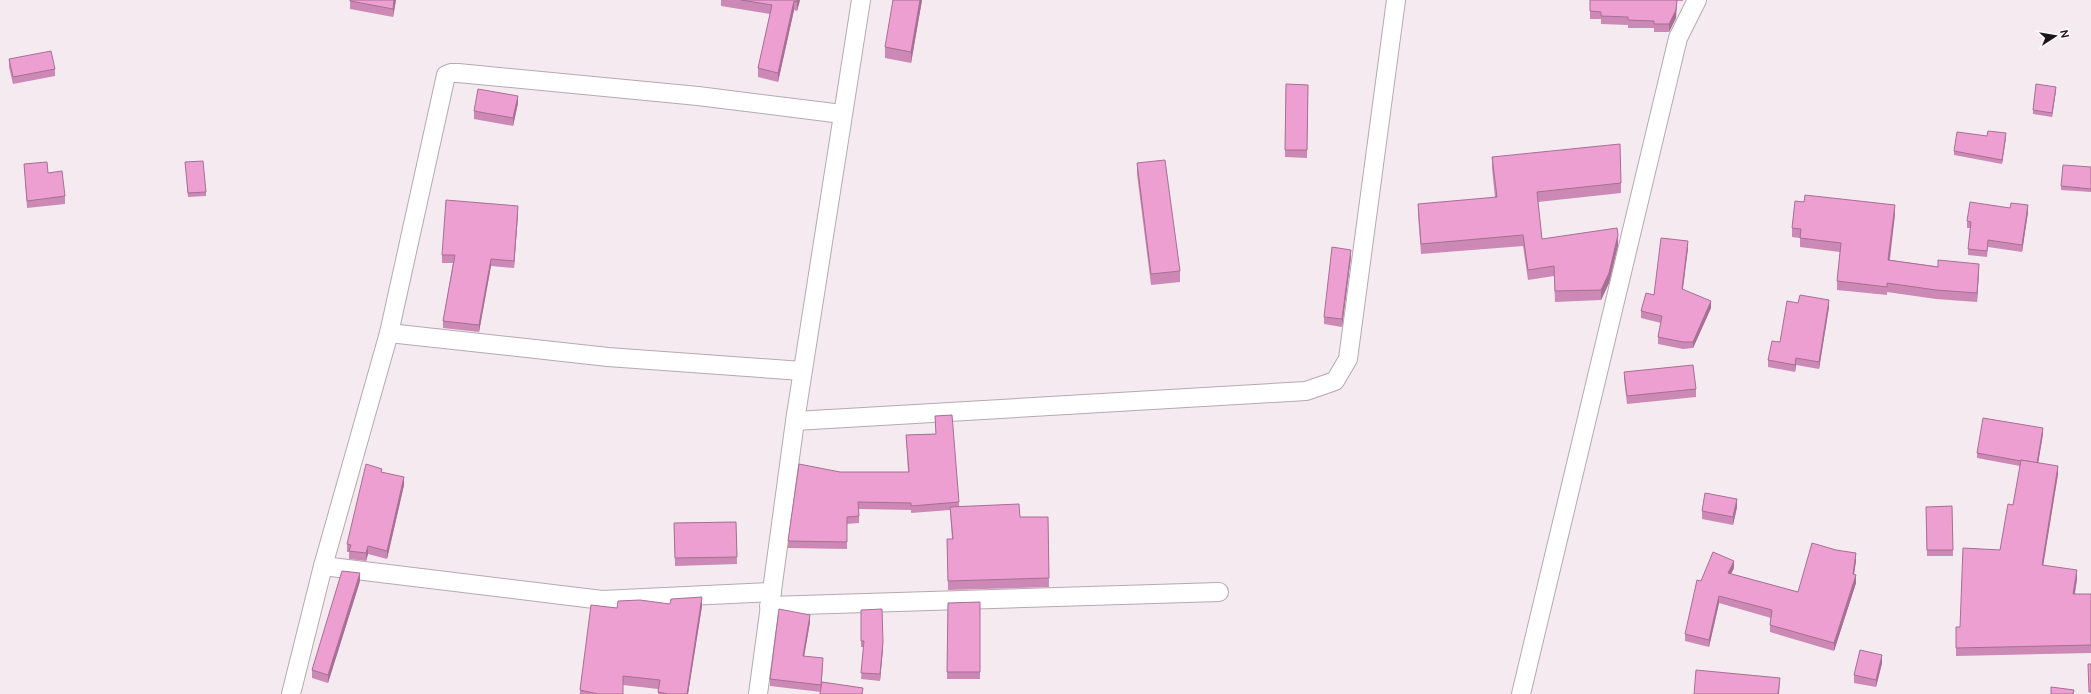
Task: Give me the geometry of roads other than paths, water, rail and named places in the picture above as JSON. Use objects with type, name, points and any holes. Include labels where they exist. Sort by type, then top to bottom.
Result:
[{"type":"street","points":[[758,694],[802,371],[860,0]]},
{"type":"street","points":[[795,421],[1306,391],[1335,381],[1348,359],[1396,0]]},
{"type":"street","points":[[1521,694],[1678,38],[1697,0]]},
{"type":"street","points":[[291,694],[323,566],[389,333],[446,75],[451,73],[698,96],[842,114]]},
{"type":"street","points":[[389,333],[608,357],[802,371]]},
{"type":"street","points":[[323,566],[602,600],[1219,592]]}]
